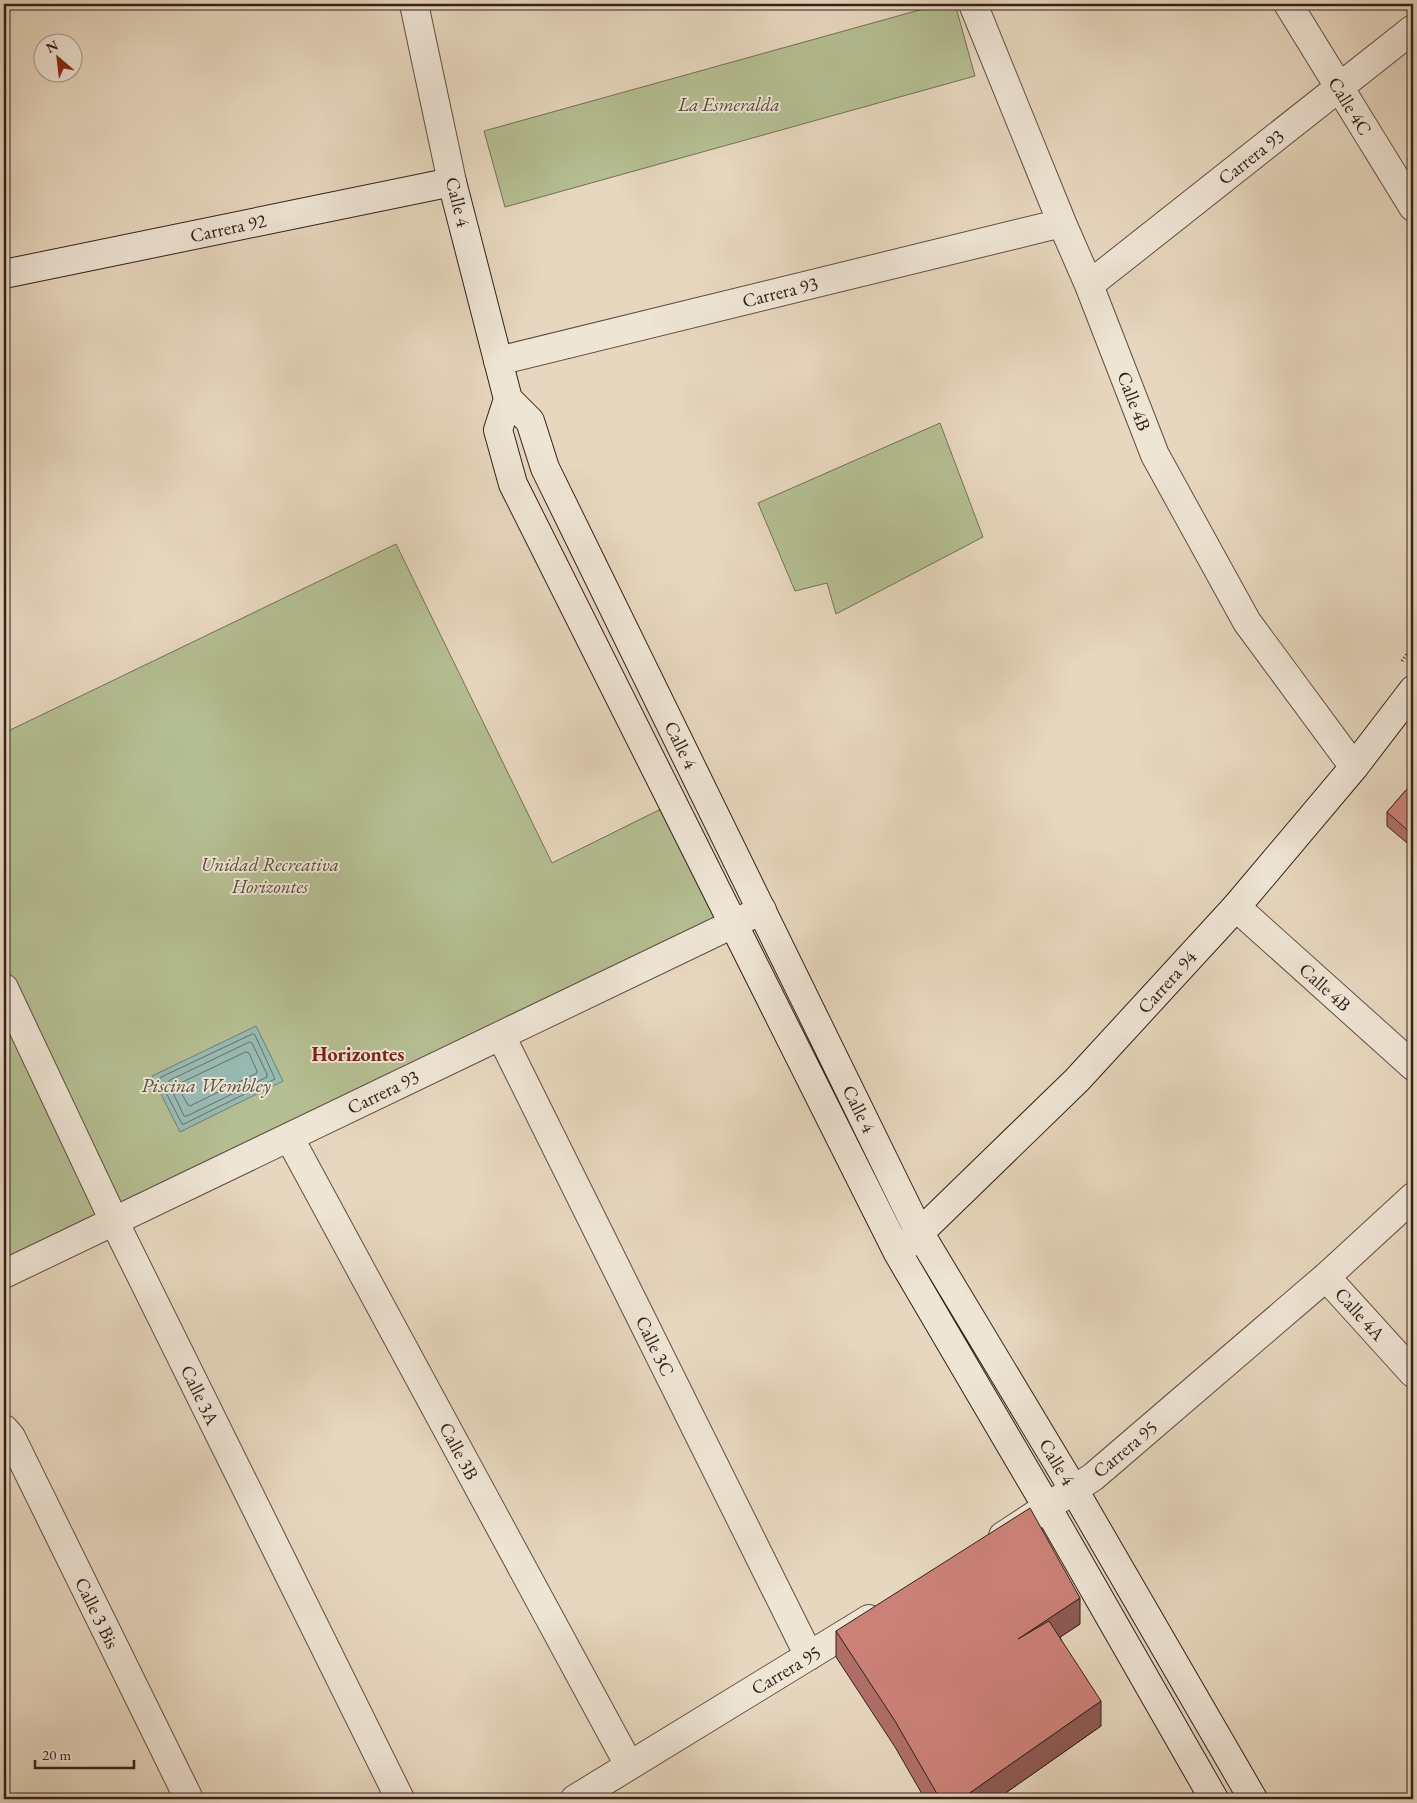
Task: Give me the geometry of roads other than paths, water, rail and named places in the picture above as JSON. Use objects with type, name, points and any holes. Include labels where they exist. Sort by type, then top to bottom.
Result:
[{"type":"street","name":"Calle 4","points":[[414,4],[452,182],[508,399],[530,421],[545,468],[920,1232],[1074,1490],[1253,1799]]},
{"type":"street","name":"Calle 4B","points":[[973,4],[1155,455],[1194,529],[1247,622],[1354,767]]},
{"type":"street","name":"Calle 4C","points":[[1288,4],[1413,207]]},
{"type":"street","name":"Carrera 93","points":[[1088,285],[1413,28]]},
{"type":"street","name":"Carrera 92","points":[[4,274],[452,182]]},
{"type":"street","name":"Carrera 93","points":[[498,361],[1062,223]]},
{"type":"street","name":"Calle 4","points":[[508,399],[498,430],[513,484],[898,1253],[1047,1507],[1214,1799]]},
{"type":"street","name":"Carrera 94","points":[[898,1253],[1078,1080],[1236,907],[1354,767],[1413,690]]},
{"type":"street","name":"Calle 4B","points":[[1236,907],[1413,1066]]},
{"type":"street","name":"Carrera 93","points":[[4,1274],[762,910]]},
{"type":"street","name":"Calle 3A","points":[[4,988],[114,1221],[400,1799]]},
{"type":"street","name":"Calle 3C","points":[[500,1036],[809,1656]]},
{"type":"street","name":"Calle 3B","points":[[289,1137],[629,1766]]},
{"type":"street","name":"Carrera 95","points":[[982,1549],[1094,1477],[1326,1278],[1413,1196]]},
{"type":"street","name":"Calle 4A","points":[[1326,1278],[1413,1373]]},
{"type":"street","name":"Calle 3 Bis","points":[[4,1429],[11,1437],[189,1799]]},
{"type":"street","name":"Carrera 95","points":[[579,1798],[891,1605]]},
{"type":"water","name":"Piscina Wembley","points":[[256,1026],[283,1081],[180,1132],[152,1076]]},
{"type":"district","name":"Horizontes","points":[[358,1054]]},
{"type":"park label","name":"La Esmeralda","points":[[729,104]]},
{"type":"park label","name":"Unidad Recreativa Horizontes","points":[[270,875]]}]
